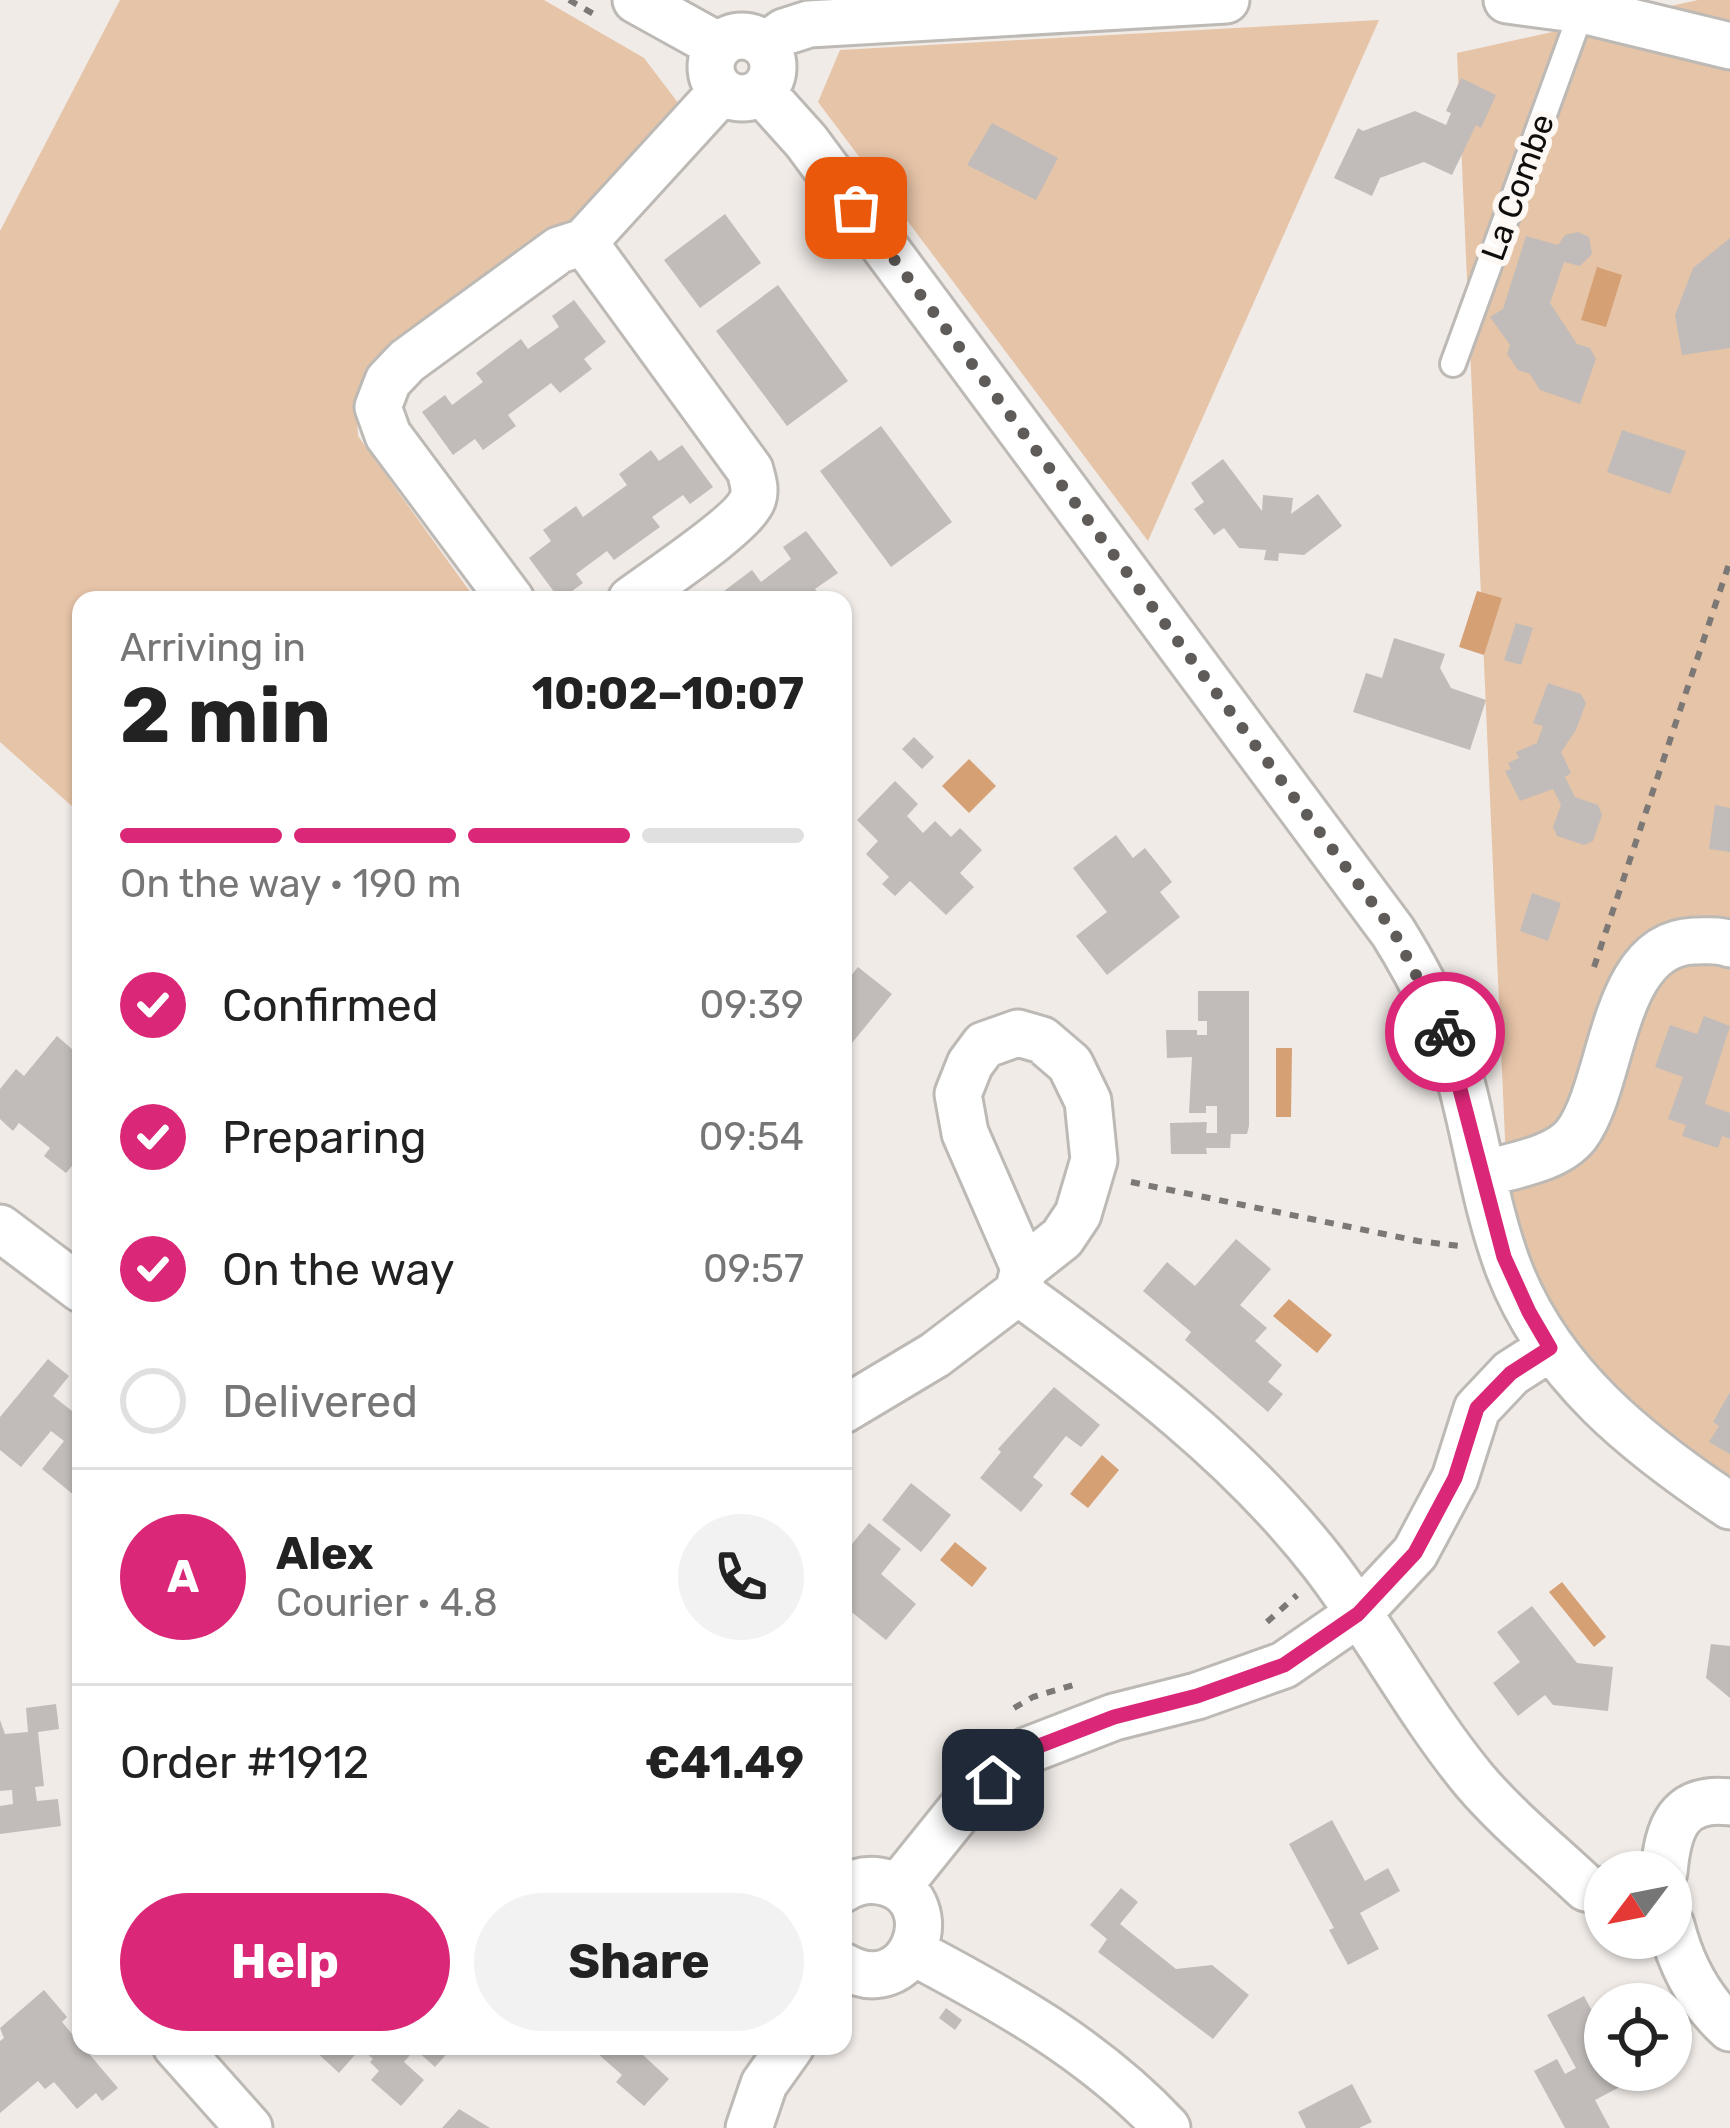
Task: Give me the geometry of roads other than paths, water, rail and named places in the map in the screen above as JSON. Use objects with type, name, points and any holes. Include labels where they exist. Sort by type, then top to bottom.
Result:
[{"type":"street","points":[[636,0],[734,76],[819,158],[1394,932],[1444,1030],[1511,1274],[1550,1348],[1618,1423],[1730,1506]]},
{"type":"street","points":[[505,591],[388,435],[378,407],[388,381],[407,361],[560,250],[584,242],[734,76],[773,75],[772,56],[765,46],[784,32],[809,24],[1226,0]]},
{"type":"street","points":[[1508,0],[1582,10],[1730,46]]},
{"type":"street","points":[[584,242],[750,470],[754,488],[753,502],[737,520],[643,591]]},
{"type":"street","points":[[1484,1174],[1554,1152],[1574,1138],[1590,1108],[1631,985],[1657,954],[1682,941],[1730,944]]},
{"type":"street","points":[[852,1405],[935,1355],[1021,1280],[1078,1214],[1094,1160],[1088,1101],[1070,1064],[1042,1040],[1018,1033],[984,1046],[970,1064],[958,1094],[965,1133],[1021,1280],[1241,1469],[1323,1563],[1391,1667],[1476,1782],[1584,1886]]},
{"type":"street","points":[[0,1228],[72,1282]]},
{"type":"street","points":[[898,1887],[960,1810],[1026,1751],[1114,1717],[1197,1696],[1284,1665],[1358,1614],[1415,1553],[1455,1478],[1477,1408],[1511,1373],[1550,1348]]},
{"type":"street","points":[[1666,1851],[1674,1824],[1688,1809],[1708,1800],[1730,1802]]},
{"type":"street","points":[[852,1886],[868,1880],[898,1887],[915,1910],[918,1938],[903,1964],[875,1976],[852,1971]]},
{"type":"street","points":[[913,1952],[1026,2012],[1124,2084],[1167,2128]]},
{"type":"street","points":[[1680,1959],[1697,1990],[1730,2028]]},
{"type":"street","points":[[191,2055],[249,2128]]},
{"type":"street","points":[[749,2128],[764,2084],[785,2055]]},
{"type":"lane","name":"La Combe","points":[[1453,364],[1582,10]]}]
